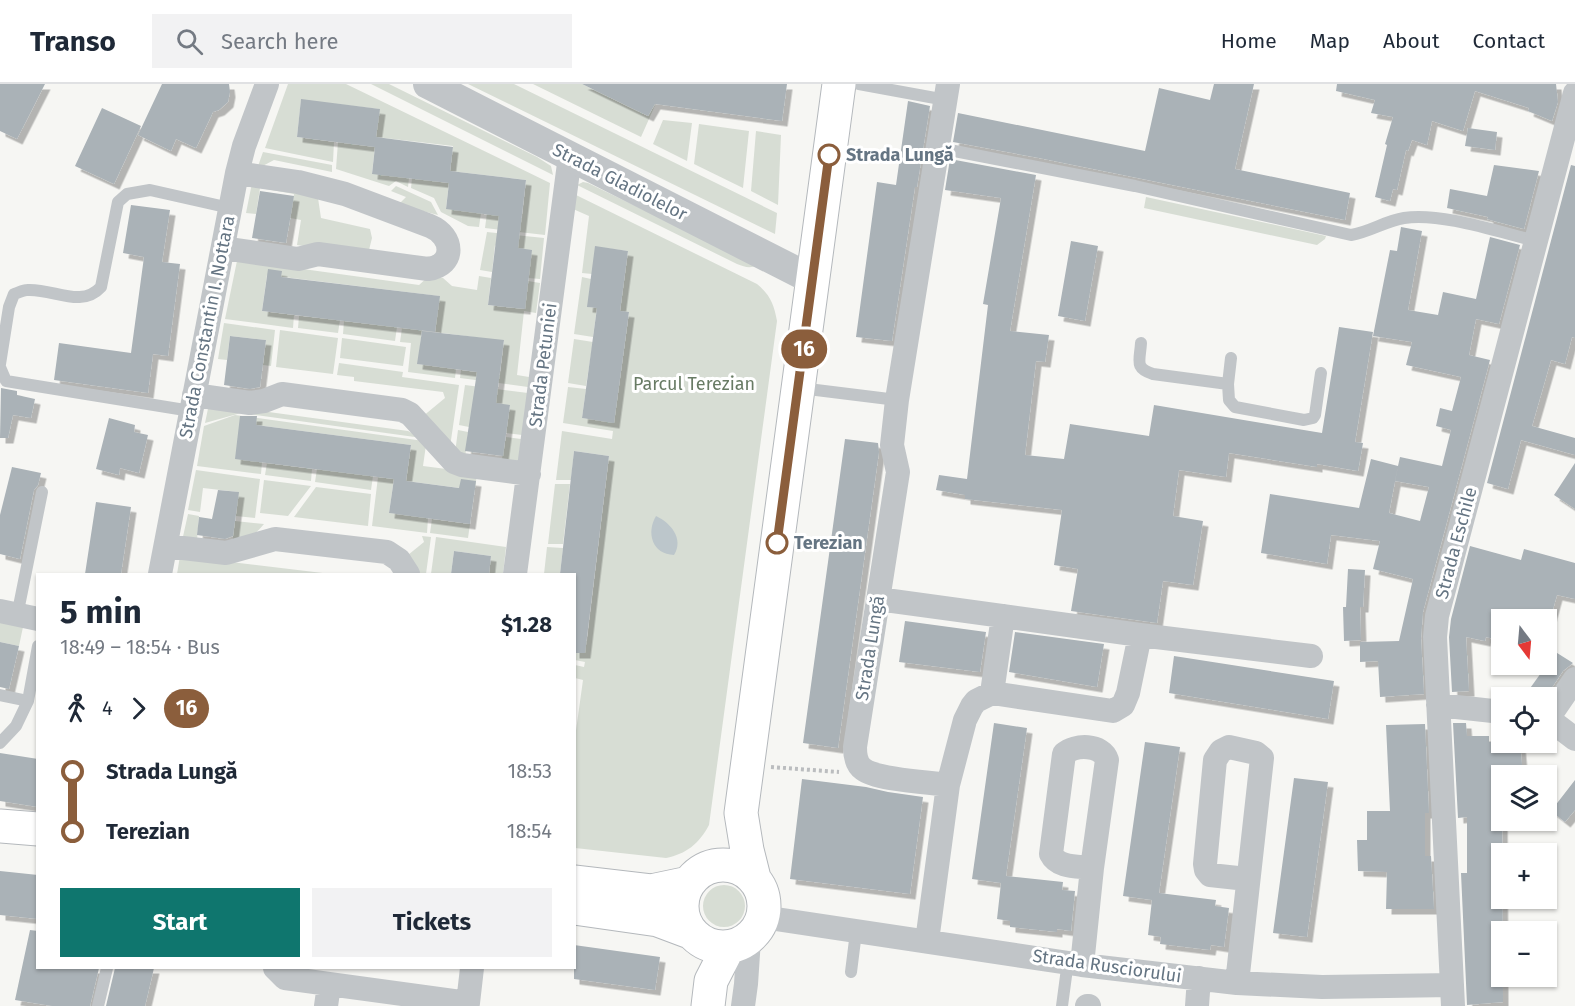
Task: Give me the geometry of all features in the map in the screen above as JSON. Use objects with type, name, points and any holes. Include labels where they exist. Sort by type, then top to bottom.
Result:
[{"type":"main road","points":[[709,994],[726,935],[765,903],[754,878],[741,813],[839,84]]},
{"type":"main road","points":[[726,935],[684,921],[681,908],[683,895],[698,875],[723,850],[741,813]]},
{"type":"main road","points":[[0,826],[36,830]]},
{"type":"main road","points":[[576,882],[651,891],[698,875],[719,865],[744,870],[754,878]]},
{"type":"main road","name":"Strada Rusciorului","points":[[576,908],[658,920],[726,935]]},
{"type":"street","name":"Strada Constantin I. Nottara","points":[[160,573],[237,173],[244,146],[267,84]]},
{"type":"street","name":"Strada Gladiolelor","points":[[428,84],[813,280]]},
{"type":"street","name":"Strada Lungă","points":[[878,776],[864,770],[858,764],[855,756],[898,472],[892,445],[897,400],[947,92]]},
{"type":"street","name":"Strada Eschile","points":[[1453,996],[1435,637],[1437,616],[1575,93]]},
{"type":"street","name":"Strada Petuniei","points":[[515,573],[570,156]]},
{"type":"street","points":[[223,248],[298,259],[318,254],[428,269],[436,268],[447,259],[449,246],[440,230],[326,189],[298,182],[237,173]]},
{"type":"street","points":[[192,403],[250,403],[264,401],[282,394],[402,410],[410,414],[454,462],[529,474]]},
{"type":"street","points":[[166,546],[226,554],[275,539],[387,552],[399,560],[407,573]]},
{"type":"street","points":[[878,598],[1140,635],[1311,656]]},
{"type":"street","points":[[992,693],[1003,616]]},
{"type":"street","points":[[927,941],[948,785],[965,720],[972,706],[976,701],[992,693],[1113,711],[1123,705],[1128,693],[1140,635]]},
{"type":"street","points":[[1557,705],[1575,680]]},
{"type":"street","points":[[1438,705],[1491,711]]},
{"type":"street","points":[[1557,724],[1575,739]]},
{"type":"street","points":[[1075,963],[1092,868],[1107,760],[1105,753],[1100,749],[1076,747],[1064,754],[1051,854],[1054,861],[1062,864],[1092,868]]},
{"type":"street","points":[[1237,983],[1262,759],[1257,753],[1229,747],[1221,751],[1215,760],[1205,864],[1210,875],[1247,879]]},
{"type":"street","points":[[878,776],[948,785]]},
{"type":"street","name":"Strada Rusciorului","points":[[726,935],[856,932],[1237,983],[1453,996]]},
{"type":"street","points":[[726,935],[746,984],[743,1006]]},
{"type":"street","points":[[275,969],[285,978],[327,996],[468,1003],[472,969]]},
{"type":"street","points":[[1197,1006],[1199,978]]},
{"type":"lane","points":[[859,84],[947,92]]},
{"type":"lane","points":[[939,148],[1135,186],[1352,235],[1364,233],[1383,223],[1415,217],[1464,224],[1536,241]]},
{"type":"lane","points":[[192,403],[6,381],[0,365],[9,307],[14,294],[27,290],[84,298],[94,294],[101,287],[118,202],[127,194],[150,190],[230,208]]},
{"type":"lane","points":[[1142,343],[1140,366],[1143,370],[1153,374],[1228,384]]},
{"type":"lane","points":[[1231,358],[1229,400],[1235,406],[1304,420],[1313,418],[1315,415],[1321,373]]},
{"type":"lane","points":[[798,387],[897,400]]},
{"type":"lane","points":[[18,615],[42,492]]},
{"type":"lane","points":[[0,743],[16,726],[28,701],[36,657]]},
{"type":"lane","points":[[0,695],[28,701]]},
{"type":"lane","points":[[851,972],[856,932]]},
{"type":"lane","points":[[1062,1006],[1075,963]]},
{"type":"lane","points":[[98,1006],[107,969]]},
{"type":"path","points":[[747,765],[878,776]]},
{"type":"green space","points":[[288,84],[346,84],[550,183],[545,235],[485,228],[487,213],[522,218],[526,180],[450,171],[453,146],[376,137],[379,109],[301,100],[297,137],[334,142],[333,162],[265,148]]},
{"type":"green space","points":[[371,84],[389,84],[537,157],[551,166],[553,175]]},
{"type":"green space","points":[[468,84],[514,84],[777,213],[775,234]]},
{"type":"green space","points":[[533,84],[582,84],[648,116],[657,101],[641,137]]},
{"type":"green space","points":[[663,120],[692,123],[687,161],[653,144]]},
{"type":"green space","points":[[699,124],[749,131],[743,188],[694,164]]},
{"type":"green space","points":[[756,131],[781,135],[778,205],[751,191]]},
{"type":"green space","points":[[338,142],[375,147],[372,173],[409,178],[408,187],[396,181],[389,186],[336,169]]},
{"type":"green space","points":[[263,152],[332,165],[332,172],[274,160],[257,169]]},
{"type":"green space","points":[[412,178],[449,183],[446,208],[481,213],[479,227],[468,226],[441,212],[434,198],[411,188]]},
{"type":"green space","points":[[583,182],[757,265],[747,267],[737,264],[577,185]]},
{"type":"green space","points":[[252,183],[318,198],[321,218],[370,229],[372,238],[369,250],[361,255],[297,245],[301,220],[290,218],[294,194],[260,188],[256,214],[246,213]]},
{"type":"green space","points":[[396,186],[431,202],[438,215],[391,203],[401,202],[406,197],[391,191]]},
{"type":"green space","name":"Parcul Terezian","points":[[574,194],[757,284],[771,300],[777,321],[709,825],[701,838],[691,847],[680,854],[666,858],[576,848],[576,731],[583,680],[576,678],[576,665],[584,667],[585,662],[576,660],[576,640],[587,641],[609,456],[574,451],[571,480],[556,480],[562,431],[612,439],[613,431],[563,423],[568,387],[586,389],[582,418],[614,422],[629,313],[620,311],[628,251],[596,247],[592,274],[582,273],[589,216],[573,209]]},
{"type":"green space","points":[[1146,197],[1326,236],[1317,245],[1144,208]]},
{"type":"green space","points":[[487,232],[544,238],[540,279],[528,278],[495,245],[492,272],[480,270]]},
{"type":"green space","points":[[238,256],[303,269],[419,285],[429,276],[443,278],[452,286],[477,290],[479,276],[491,278],[488,305],[524,309],[528,281],[540,283],[536,313],[524,311],[517,375],[529,377],[528,387],[460,378],[461,370],[500,375],[504,341],[435,332],[439,296],[267,275],[262,311],[294,315],[293,328],[225,319]]},
{"type":"green space","points":[[582,277],[591,279],[588,307],[597,308],[593,337],[574,334]]},
{"type":"green space","points":[[299,316],[340,320],[338,333],[298,328]]},
{"type":"green space","points":[[344,321],[397,327],[395,341],[343,334]]},
{"type":"green space","points":[[224,323],[275,330],[271,366],[263,365],[266,340],[230,336],[227,360],[218,359]]},
{"type":"green space","points":[[402,328],[422,330],[418,364],[456,369],[455,378],[408,372],[411,343],[400,342]]},
{"type":"green space","points":[[280,330],[338,338],[333,374],[276,367]]},
{"type":"green space","points":[[342,338],[406,347],[403,366],[340,358]]},
{"type":"green space","points":[[574,339],[593,342],[586,386],[568,383]]},
{"type":"green space","points":[[339,363],[403,372],[402,377],[459,385],[450,447],[422,417],[445,398],[443,392],[354,381],[354,377],[337,375]]},
{"type":"green space","points":[[465,385],[528,393],[522,435],[506,433],[510,405],[469,427],[459,425]]},
{"type":"green space","points":[[209,404],[408,431],[422,438],[241,413],[205,423]]},
{"type":"green space","points":[[235,415],[424,441],[426,445],[423,466],[477,473],[475,490],[406,481],[411,445],[240,423],[262,462],[261,474],[197,466],[204,426]]},
{"type":"green space","points":[[458,430],[468,432],[465,459],[501,464],[506,437],[521,439],[518,467],[462,459],[455,453]]},
{"type":"green space","points":[[267,463],[312,469],[311,481],[265,475]]},
{"type":"green space","points":[[317,469],[373,476],[371,490],[315,482]]},
{"type":"green space","points":[[196,470],[260,479],[255,518],[236,516],[238,492],[203,488],[200,512],[188,510]]},
{"type":"green space","points":[[378,477],[394,479],[389,513],[428,518],[427,533],[372,526]]},
{"type":"green space","points":[[264,480],[311,486],[288,516],[260,513]]},
{"type":"green space","points":[[555,484],[570,484],[563,544],[548,544]]},
{"type":"green space","points":[[316,487],[371,494],[368,526],[294,517]]},
{"type":"green space","points":[[188,514],[199,516],[197,540],[232,544],[235,521],[264,524],[245,541],[236,545],[207,545],[182,541]]},
{"type":"green space","points":[[432,519],[470,524],[468,538],[430,533]]},
{"type":"green space","points":[[422,536],[431,537],[426,573],[416,573],[408,555],[424,542]]},
{"type":"green space","points":[[436,537],[506,547],[503,573],[489,573],[491,556],[454,551],[451,573],[431,573]]},
{"type":"green space","points":[[547,547],[563,548],[560,573],[544,573]]},
{"type":"green space","points":[[180,556],[323,573],[177,573]]},
{"type":"green space","points":[[0,622],[23,627],[19,646],[0,642]]},
{"type":"green space","points":[[724,885],[739,891],[745,906],[739,921],[724,927],[709,921],[703,906],[709,891]]},
{"type":"shaded area","points":[[656,516],[671,527],[677,537],[677,549],[674,555],[660,551],[653,542],[652,529]]},
{"type":"building","points":[[0,84],[45,84],[17,139],[0,131]]},
{"type":"building","points":[[162,84],[229,84],[228,102],[213,112],[196,148],[176,139],[171,151],[138,135]]},
{"type":"building","points":[[582,84],[787,84],[782,121],[655,104],[648,116]]},
{"type":"building","points":[[1214,84],[1254,84],[1235,169],[1350,193],[1345,220],[953,142],[958,113],[1145,151],[1159,88],[1210,100]]},
{"type":"building","points":[[1337,84],[1556,84],[1558,102],[1552,121],[1528,111],[1529,108],[1475,91],[1463,131],[1432,121],[1427,145],[1412,140],[1408,151],[1406,150],[1397,190],[1393,189],[1390,201],[1375,197],[1387,145],[1385,144],[1393,117],[1371,113],[1375,100],[1336,91]]},
{"type":"building","points":[[301,99],[380,109],[376,137],[453,147],[450,171],[526,180],[518,248],[532,250],[525,309],[488,305],[499,216],[446,209],[449,183],[372,174],[375,147],[297,137]]},
{"type":"building","points":[[908,101],[930,106],[917,187],[915,187],[892,341],[856,337],[877,182],[896,185]]},
{"type":"building","points":[[102,108],[141,126],[114,184],[75,166]]},
{"type":"building","points":[[1468,128],[1497,132],[1495,150],[1465,146]]},
{"type":"building","points":[[950,159],[1036,175],[1010,331],[1049,335],[1045,362],[1036,361],[1025,455],[1064,459],[1070,424],[1149,436],[1154,405],[1322,433],[1339,327],[1373,332],[1355,442],[1363,443],[1358,471],[1229,453],[1226,477],[1179,470],[1173,516],[1203,521],[1193,585],[1163,581],[1157,623],[1071,611],[1078,569],[1054,565],[1062,510],[965,499],[965,495],[936,490],[939,475],[967,479],[988,305],[983,304],[1001,198],[945,190]]},
{"type":"building","points":[[1494,165],[1539,171],[1524,229],[1487,219],[1488,217],[1447,208],[1450,189],[1487,196]]},
{"type":"building","points":[[1571,165],[1575,166],[1575,338],[1572,337],[1565,364],[1551,360],[1532,426],[1575,438],[1575,455],[1521,440],[1508,489],[1487,483]]},
{"type":"building","points":[[260,191],[294,196],[286,243],[252,238]]},
{"type":"building","points":[[131,205],[170,210],[162,262],[180,264],[168,356],[153,354],[148,393],[54,380],[59,343],[131,353],[144,257],[123,253]]},
{"type":"building","points":[[1401,227],[1422,231],[1408,310],[1438,315],[1443,292],[1476,299],[1490,237],[1520,245],[1499,324],[1476,319],[1469,355],[1490,360],[1423,612],[1421,638],[1424,694],[1380,697],[1378,661],[1360,662],[1360,642],[1399,641],[1413,579],[1373,569],[1380,541],[1331,535],[1327,564],[1261,553],[1270,494],[1359,508],[1371,459],[1398,466],[1400,457],[1442,466],[1451,430],[1436,426],[1440,408],[1452,411],[1461,377],[1406,365],[1412,342],[1373,336],[1390,250],[1397,251]],"holes":[[[1395,481],[1429,487],[1420,521],[1389,513]]]},
{"type":"building","points":[[1071,241],[1098,246],[1085,321],[1058,316]]},
{"type":"building","points":[[595,246],[628,251],[620,311],[629,312],[614,423],[582,418],[597,308],[587,307]]},
{"type":"building","points":[[268,269],[282,271],[281,277],[440,296],[435,332],[262,311]]},
{"type":"building","points":[[422,331],[504,340],[496,403],[510,405],[503,456],[465,451],[477,372],[417,364]]},
{"type":"building","points":[[230,336],[266,340],[260,387],[250,389],[224,385]]},
{"type":"building","points":[[1,388],[17,391],[17,395],[35,399],[31,418],[13,415],[8,438],[0,438]]},
{"type":"building","points":[[240,416],[257,416],[256,425],[411,445],[406,481],[459,488],[461,479],[476,481],[470,524],[389,513],[394,479],[235,459]]},
{"type":"building","points":[[109,418],[135,425],[134,432],[148,435],[139,473],[120,468],[119,475],[96,469]]},
{"type":"building","points":[[845,439],[878,443],[879,452],[838,748],[803,743]]},
{"type":"building","points":[[574,451],[609,456],[585,653],[576,653],[576,573],[560,573]]},
{"type":"building","points":[[1575,463],[1575,509],[1554,495]]},
{"type":"building","points":[[12,467],[41,473],[34,490],[20,559],[0,554],[0,515]]},
{"type":"building","points":[[218,490],[239,492],[233,536],[225,539],[197,535],[199,517],[212,519]]},
{"type":"building","points":[[96,502],[131,507],[121,573],[85,573]]},
{"type":"building","points":[[1470,546],[1521,560],[1524,549],[1575,563],[1575,599],[1557,595],[1553,609],[1491,609],[1491,638],[1486,637],[1485,641],[1466,637],[1469,691],[1452,692],[1449,637],[1451,619]]},
{"type":"building","points":[[454,551],[491,556],[489,573],[451,573]]},
{"type":"building","points":[[1348,569],[1365,570],[1363,607],[1360,607],[1361,640],[1344,641],[1343,607],[1346,607]]},
{"type":"building","points":[[905,621],[986,632],[980,672],[899,662]]},
{"type":"building","points":[[1015,632],[1104,644],[1097,687],[1009,672]]},
{"type":"building","points":[[0,642],[19,646],[9,689],[0,687]]},
{"type":"building","points":[[1557,653],[1573,663],[1563,671],[1552,687],[1531,687],[1540,675],[1557,675]]},
{"type":"building","points":[[1174,656],[1334,681],[1328,719],[1169,693]]},
{"type":"building","points":[[994,723],[1027,728],[1006,876],[1063,882],[1062,890],[1075,891],[1071,931],[1057,929],[1057,932],[1010,927],[1010,921],[997,919],[1001,883],[972,879]]},
{"type":"building","points":[[1453,723],[1466,723],[1467,736],[1489,736],[1491,753],[1521,753],[1522,765],[1491,765],[1491,831],[1502,831],[1502,843],[1491,843],[1491,909],[1503,909],[1503,921],[1491,921],[1491,987],[1503,987],[1503,1002],[1467,1005],[1461,873],[1467,873],[1467,817],[1458,818]]},
{"type":"building","points":[[1425,724],[1429,813],[1425,813],[1425,856],[1431,856],[1434,909],[1386,909],[1387,872],[1358,871],[1357,840],[1367,840],[1367,811],[1390,811],[1386,725]]},
{"type":"building","points":[[1145,742],[1180,747],[1159,893],[1216,900],[1215,906],[1229,908],[1224,947],[1211,945],[1210,950],[1160,944],[1161,937],[1148,935],[1152,900],[1123,896]]},
{"type":"building","points":[[0,753],[36,759],[36,807],[0,801]]},
{"type":"building","points":[[1294,778],[1328,782],[1307,937],[1273,933]]},
{"type":"building","points":[[802,779],[923,797],[910,894],[790,879]]},
{"type":"building","points":[[1575,780],[1575,810],[1565,822],[1557,816],[1557,803]]},
{"type":"building","points":[[0,871],[36,875],[36,919],[0,915]]},
{"type":"building","points":[[30,930],[36,931],[36,969],[99,969],[90,1006],[52,1006],[15,1000]]},
{"type":"building","points":[[576,945],[660,957],[655,990],[574,979]]},
{"type":"building","points":[[115,969],[154,969],[145,1006],[106,1006]]},
{"type":"bus line","name":"16","points":[[777,543],[829,155]]},
{"type":"place","name":"Strada Lungă","points":[[829,155]]},
{"type":"place","name":"Terezian","points":[[777,543]]}]
